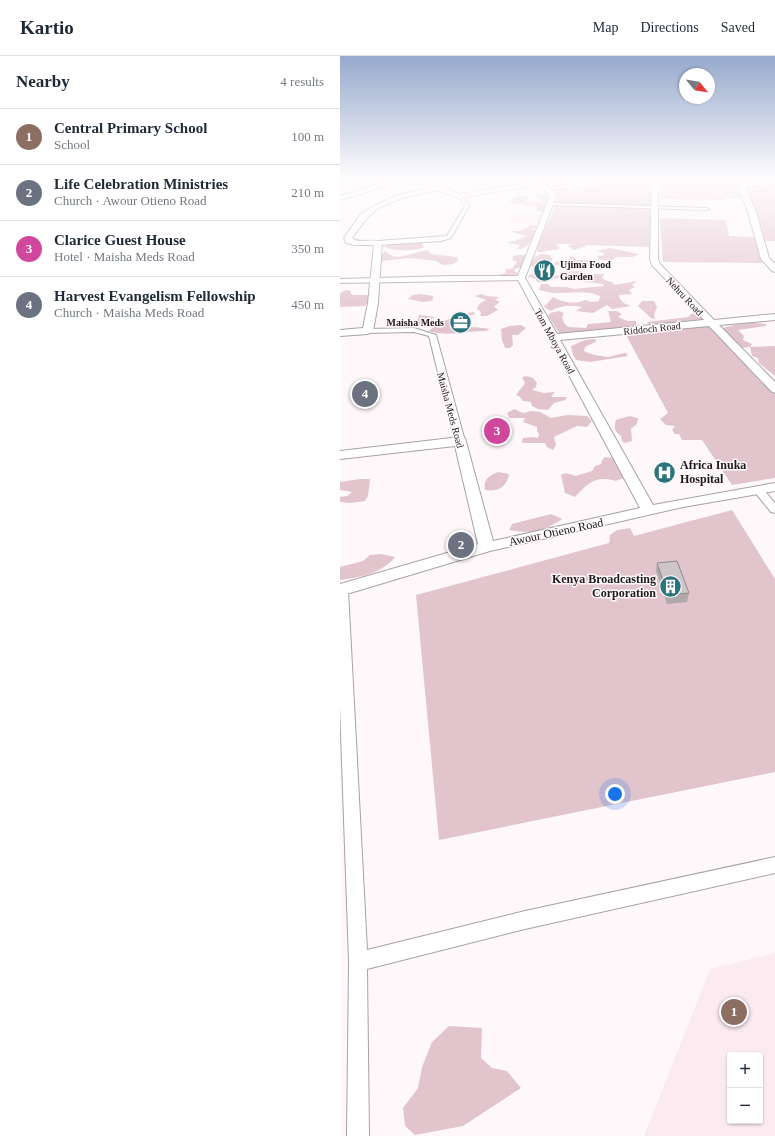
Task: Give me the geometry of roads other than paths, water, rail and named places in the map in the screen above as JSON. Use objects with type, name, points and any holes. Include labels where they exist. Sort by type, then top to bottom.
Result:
[{"type":"street","points":[[355,228],[348,238],[356,243],[441,239],[449,237],[454,228]]},
{"type":"street","points":[[340,281],[376,279],[521,278],[540,228]]},
{"type":"street","name":"Nehru Road","points":[[654,228],[654,259],[656,265],[775,388]]},
{"type":"street","points":[[757,228],[765,259],[775,269]]},
{"type":"street","points":[[340,333],[368,331],[376,279],[378,243]]},
{"type":"street","name":"Tom Mboya Road","points":[[521,278],[649,511]]},
{"type":"street","name":"Riddoch Road","points":[[554,337],[775,316]]},
{"type":"street","name":"Maisha Meds Road","points":[[368,331],[414,330],[432,335],[487,547]]},
{"type":"street","points":[[340,455],[460,441]]},
{"type":"street","name":"Awour Otieno Road","points":[[341,590],[487,547],[720,496],[775,487]]},
{"type":"street","points":[[758,490],[775,510]]},
{"type":"street","points":[[341,590],[358,962],[358,1136]]},
{"type":"street","points":[[358,962],[524,920],[775,866]]},
{"type":"place","name":"Ujima Food Garden","points":[[545,270]]},
{"type":"place","name":"Maisha Meds","points":[[460,322]]},
{"type":"place","name":"Harvest Evangelism Fellowship","points":[[365,394]]},
{"type":"place","name":"Clarice Guest House","points":[[497,431]]},
{"type":"place","name":"Africa Inuka Hospital","points":[[665,472]]},
{"type":"place","name":"Life Celebration Ministries","points":[[461,545]]},
{"type":"place","name":"Kenya Broadcasting Corporation","points":[[671,586]]},
{"type":"place","name":"Central Primary School","points":[[734,1012]]}]
